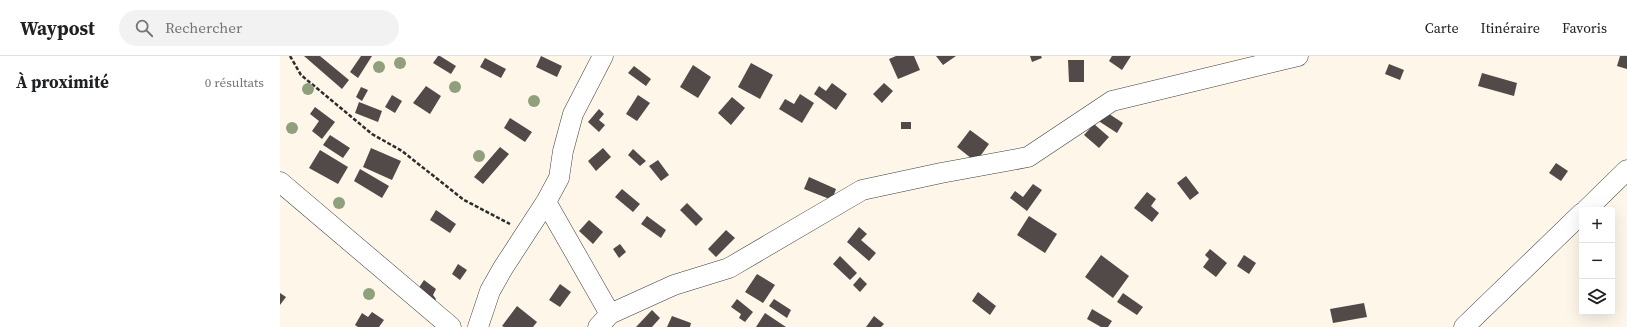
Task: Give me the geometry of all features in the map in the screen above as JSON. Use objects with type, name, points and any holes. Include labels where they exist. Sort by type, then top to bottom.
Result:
[{"type":"street","points":[[546,202],[604,321],[674,285],[729,268],[862,190],[941,173],[1028,157],[1112,101],[1298,56]]},
{"type":"street","points":[[481,326],[490,291],[503,268],[546,202],[559,178],[563,151],[573,114],[604,59]]},
{"type":"street","points":[[1589,207],[1627,170]]},
{"type":"street","points":[[280,182],[451,327]]},
{"type":"street","points":[[1464,327],[1579,216]]},
{"type":"path","points":[[290,56],[301,75],[372,134],[402,151],[464,200],[527,232]]},
{"type":"building","points":[[304,56],[320,56],[349,80],[342,89]]},
{"type":"building","points":[[361,56],[372,56],[358,78],[350,72]]},
{"type":"building","points":[[438,56],[456,66],[451,74],[433,63]]},
{"type":"building","points":[[541,56],[562,66],[557,77],[536,67]]},
{"type":"building","points":[[896,56],[914,56],[920,70],[898,79],[889,59]]},
{"type":"building","points":[[936,56],[956,56],[943,65]]},
{"type":"building","points":[[1030,56],[1041,56],[1042,58],[1032,62]]},
{"type":"building","points":[[1112,56],[1131,56],[1122,70],[1109,61]]},
{"type":"building","points":[[1620,56],[1627,56],[1627,69],[1617,66]]},
{"type":"building","points":[[485,58],[506,69],[501,78],[480,67]]},
{"type":"building","points":[[1068,60],[1084,60],[1084,82],[1069,82]]},
{"type":"building","points":[[751,63],[773,75],[760,99],[738,87]]},
{"type":"building","points":[[1389,64],[1404,70],[1400,80],[1385,74]]},
{"type":"building","points":[[693,65],[711,77],[698,98],[680,87]]},
{"type":"building","points":[[634,66],[651,79],[646,86],[628,73]]},
{"type":"building","points":[[1482,73],[1517,83],[1514,96],[1478,86]]},
{"type":"building","points":[[832,83],[847,94],[836,110],[814,94],[819,86],[826,91]]},
{"type":"building","points":[[884,83],[893,91],[882,103],[873,94]]},
{"type":"building","points":[[426,86],[441,96],[430,114],[413,103]]},
{"type":"building","points":[[361,87],[368,90],[362,101],[356,97]]},
{"type":"building","points":[[800,94],[814,103],[802,123],[779,109],[785,99],[794,104]]},
{"type":"building","points":[[392,95],[402,101],[395,113],[385,107]]},
{"type":"building","points":[[638,95],[650,103],[637,121],[626,114]]},
{"type":"building","points":[[732,97],[745,108],[731,125],[718,113]]},
{"type":"building","points":[[359,102],[382,111],[378,122],[355,113]]},
{"type":"building","points":[[315,107],[335,122],[322,139],[312,131],[319,121],[310,114]]},
{"type":"building","points":[[599,109],[604,114],[599,120],[605,125],[599,132],[588,122]]},
{"type":"building","points":[[1103,110],[1123,123],[1117,133],[1097,120]]},
{"type":"building","points":[[510,118],[532,132],[525,142],[504,128]]},
{"type":"building","points":[[901,122],[911,122],[911,129],[901,129]]},
{"type":"building","points":[[1094,124],[1109,137],[1099,148],[1084,135]]},
{"type":"building","points":[[970,130],[989,144],[976,162],[957,147]]},
{"type":"building","points":[[330,135],[350,148],[343,158],[323,145]]},
{"type":"building","points":[[500,147],[509,154],[483,184],[474,177]]},
{"type":"building","points":[[371,148],[401,161],[392,180],[363,167]]},
{"type":"building","points":[[603,148],[611,157],[596,171],[588,161]]},
{"type":"building","points":[[633,149],[646,161],[640,166],[628,155]]},
{"type":"building","points":[[320,150],[348,167],[338,184],[309,168]]},
{"type":"building","points":[[658,160],[669,175],[661,181],[649,166]]},
{"type":"building","points":[[1556,163],[1568,171],[1561,181],[1549,173]]},
{"type":"building","points":[[360,169],[389,186],[382,198],[354,181]]},
{"type":"building","points":[[1186,176],[1199,193],[1190,200],[1177,183]]},
{"type":"building","points":[[809,177],[836,189],[832,200],[804,189]]},
{"type":"building","points":[[1033,184],[1042,190],[1027,211],[1010,198],[1015,191],[1023,197]]},
{"type":"building","points":[[622,189],[640,204],[633,212],[615,197]]},
{"type":"building","points":[[1147,192],[1156,199],[1151,206],[1159,213],[1152,222],[1134,208]]},
{"type":"building","points":[[687,203],[703,219],[696,226],[680,210]]},
{"type":"building","points":[[436,210],[456,224],[450,233],[430,220]]},
{"type":"building","points":[[647,216],[666,230],[661,238],[641,224]]},
{"type":"building","points":[[1029,216],[1057,234],[1045,253],[1017,235]]},
{"type":"building","points":[[589,220],[603,232],[593,244],[579,231]]},
{"type":"building","points":[[859,227],[867,234],[861,240],[876,253],[869,261],[847,242]]},
{"type":"building","points":[[726,230],[735,238],[716,257],[708,249]]},
{"type":"building","points":[[620,244],[626,252],[619,258],[613,249]]},
{"type":"building","points":[[1210,249],[1227,263],[1216,277],[1203,267],[1209,259],[1205,255]]},
{"type":"building","points":[[1101,255],[1129,276],[1113,298],[1085,277]]},
{"type":"building","points":[[1244,255],[1256,263],[1249,274],[1237,266]]},
{"type":"building","points":[[840,256],[857,273],[850,280],[833,264]]},
{"type":"building","points":[[458,264],[467,270],[460,280],[452,274]]},
{"type":"building","points":[[757,274],[775,285],[763,303],[745,292]]},
{"type":"building","points":[[860,277],[867,284],[860,292],[853,285]]},
{"type":"building","points":[[424,280],[436,289],[433,295],[436,299],[432,304],[416,292]]},
{"type":"building","points":[[560,284],[571,292],[560,307],[549,300]]},
{"type":"building","points":[[978,292],[996,306],[990,315],[972,301]]},
{"type":"building","points":[[280,293],[286,297],[280,305]]},
{"type":"building","points":[[1123,293],[1143,307],[1137,315],[1117,302]]},
{"type":"building","points":[[737,299],[753,312],[745,322],[739,318],[741,314],[731,307]]},
{"type":"building","points":[[774,299],[791,310],[787,318],[769,306]]},
{"type":"building","points":[[1364,303],[1367,317],[1333,323],[1330,309]]},
{"type":"building","points":[[517,306],[537,322],[533,327],[502,326]]},
{"type":"building","points":[[1092,309],[1112,321],[1108,327],[1101,327],[1087,319]]},
{"type":"building","points":[[652,310],[660,318],[652,327],[636,327]]},
{"type":"building","points":[[372,312],[384,320],[379,327],[358,327],[355,325],[362,313],[368,317]]},
{"type":"building","points":[[765,313],[786,327],[756,327]]},
{"type":"building","points":[[672,316],[691,323],[690,327],[667,327]]},
{"type":"building","points":[[874,316],[884,324],[881,327],[866,327]]}]
